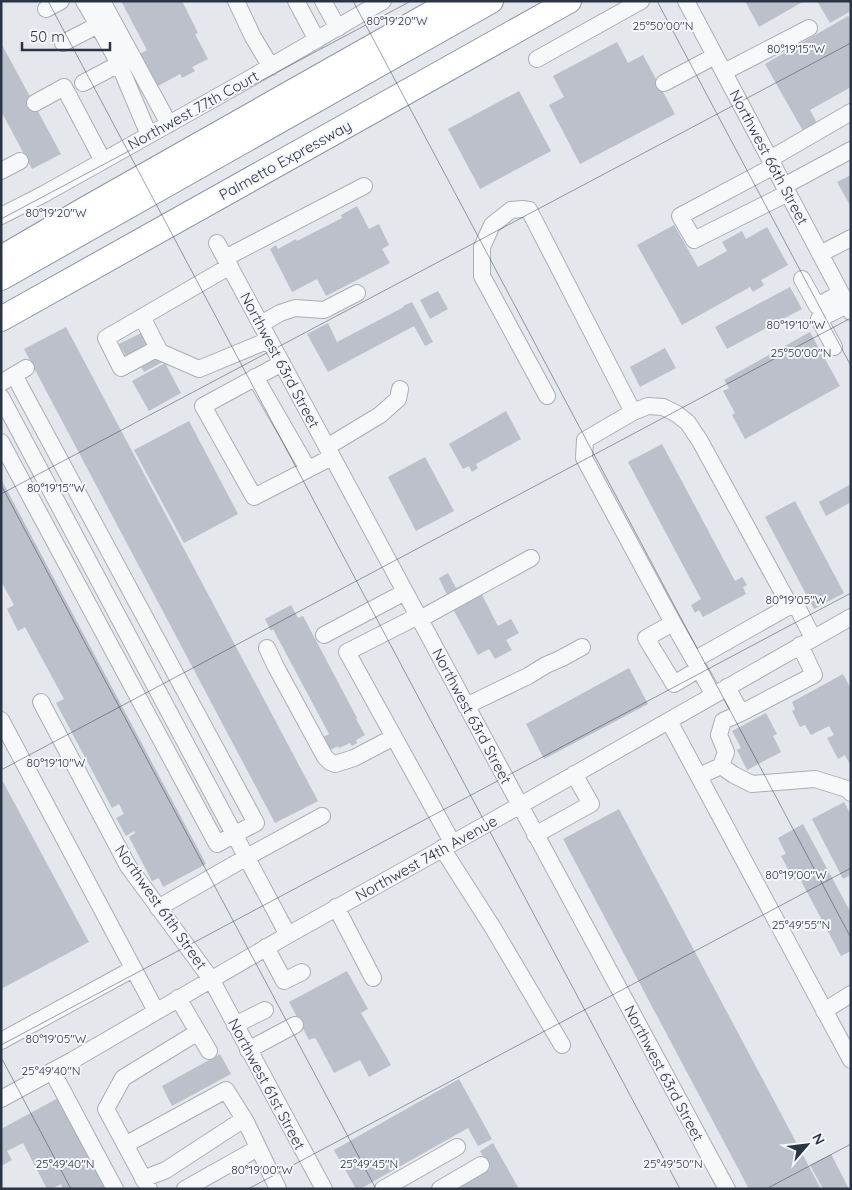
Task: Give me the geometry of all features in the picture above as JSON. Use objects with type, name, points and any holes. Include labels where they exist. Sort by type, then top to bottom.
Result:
[{"type":"highway","points":[[1,258],[453,1]]},
{"type":"highway","points":[[1,278],[491,1]]},
{"type":"highway","points":[[1,302],[537,1]]},
{"type":"highway","name":"Palmetto Expressway","points":[[1,319],[569,1]]},
{"type":"street","points":[[84,1],[119,64],[149,135]]},
{"type":"street","points":[[102,1],[169,124]]},
{"type":"street","points":[[236,1],[270,67]]},
{"type":"street","points":[[296,1],[317,40]]},
{"type":"street","name":"Northwest 77th Court","points":[[2,213],[44,194],[270,67],[382,1]]},
{"type":"street","points":[[538,59],[641,1]]},
{"type":"street","name":"Northwest 66th Street","points":[[686,1],[846,304]]},
{"type":"street","points":[[329,3],[338,28]]},
{"type":"street","points":[[63,43],[98,24]]},
{"type":"street","points":[[724,72],[809,28]]},
{"type":"street","points":[[664,83],[715,56]]},
{"type":"street","points":[[84,83],[119,64]]},
{"type":"street","points":[[35,102],[64,88],[103,161]]},
{"type":"street","points":[[851,112],[772,163],[680,216],[694,240],[786,189],[851,150]]},
{"type":"street","points":[[1,171],[20,161]]},
{"type":"street","points":[[158,348],[121,368],[106,338],[142,317],[224,256],[364,186]]},
{"type":"street","points":[[547,396],[482,276],[482,247],[492,225],[511,210],[529,210],[633,412]]},
{"type":"street","points":[[820,254],[851,238]]},
{"type":"street","name":"Northwest 63rd Street","points":[[224,256],[727,1189]]},
{"type":"street","points":[[802,279],[816,306],[846,304]]},
{"type":"street","points":[[261,324],[295,308],[324,310],[357,293]]},
{"type":"street","points":[[834,347],[818,319],[846,304]]},
{"type":"street","points":[[142,317],[160,352],[199,369],[269,340]]},
{"type":"street","points":[[282,363],[203,406],[254,497],[308,469],[380,415],[398,398],[400,389]]},
{"type":"street","points":[[1,442],[217,844],[256,823],[14,375]]},
{"type":"street","points":[[255,377],[308,469]]},
{"type":"street","points":[[23,393],[3,400],[288,934]]},
{"type":"street","points":[[741,713],[696,664],[584,458],[585,440],[633,412],[648,406],[663,407],[677,414],[688,423],[700,441],[790,606]]},
{"type":"street","points":[[17,427],[36,417]]},
{"type":"street","points":[[17,471],[50,442]]},
{"type":"street","points":[[43,475],[62,465]]},
{"type":"street","points":[[56,501],[76,490]]},
{"type":"street","points":[[53,539],[88,512]]},
{"type":"street","points":[[67,564],[100,535]]},
{"type":"street","points":[[530,558],[419,618],[347,652],[394,737],[447,845],[493,928],[562,1044]]},
{"type":"street","points":[[79,588],[113,560]]},
{"type":"street","points":[[92,611],[125,582]]},
{"type":"street","points":[[324,635],[405,592]]},
{"type":"street","points":[[673,623],[646,638],[674,684],[696,664],[795,603],[814,675],[723,722],[719,735],[726,752],[721,766],[698,776]]},
{"type":"street","points":[[113,651],[138,606]]},
{"type":"street","name":"Northwest 74th Avenue","points":[[1,1099],[288,934],[520,806],[851,617]]},
{"type":"street","points":[[104,634],[148,624]]},
{"type":"street","points":[[466,706],[582,647]]},
{"type":"street","points":[[267,648],[325,757],[330,762],[335,764],[354,758],[394,737]]},
{"type":"street","points":[[131,684],[165,654]]},
{"type":"street","points":[[165,705],[186,693]]},
{"type":"street","name":"Northwest 61th Street","points":[[41,702],[128,866],[210,979]]},
{"type":"street","points":[[1,720],[156,1011]]},
{"type":"street","points":[[669,720],[851,1060]]},
{"type":"street","points":[[158,735],[176,726]]},
{"type":"street","points":[[178,772],[216,749]]},
{"type":"street","points":[[721,766],[752,784],[815,779],[839,786],[851,792]]},
{"type":"street","points":[[535,835],[591,804],[574,774]]},
{"type":"street","points":[[196,805],[219,805],[242,796]]},
{"type":"street","points":[[205,821],[219,805]]},
{"type":"street","points":[[158,908],[322,816]]},
{"type":"street","points":[[336,908],[374,978]]},
{"type":"street","points":[[266,947],[284,981],[302,972]]},
{"type":"street","points":[[1,1041],[133,969]]},
{"type":"street","name":"Northwest 61st Street","points":[[210,979],[324,1189]]},
{"type":"street","points":[[824,1010],[851,994]]},
{"type":"street","points":[[178,998],[209,1051]]},
{"type":"street","points":[[235,1025],[265,1010]]},
{"type":"street","points":[[248,1050],[295,1025]]},
{"type":"street","points":[[198,1032],[123,1078],[106,1109],[146,1184],[244,1119]]},
{"type":"street","points":[[52,1071],[115,1189]]},
{"type":"street","points":[[125,1145],[226,1090],[244,1119],[278,1189]]},
{"type":"street","points":[[384,1189],[457,1147]]},
{"type":"street","points":[[185,1189],[258,1148]]},
{"type":"street","points":[[440,1189],[481,1165]]},
{"type":"building","points":[[121,1],[182,1],[198,33],[195,34],[208,59],[192,67],[195,71],[182,78],[180,74],[158,86],[140,54],[147,50]]},
{"type":"building","points":[[745,1],[804,1],[759,27]]},
{"type":"building","points":[[817,1],[851,1],[851,11],[830,23]]},
{"type":"building","points":[[848,16],[851,20],[851,87],[810,110],[817,123],[803,131],[765,64]]},
{"type":"building","points":[[617,42],[628,63],[643,55],[675,114],[580,164],[549,105],[564,97],[553,76]]},
{"type":"building","points":[[1,43],[61,154],[32,169],[1,111]]},
{"type":"building","points":[[519,91],[551,151],[480,189],[448,129]]},
{"type":"building","points":[[851,175],[851,207],[837,182]]},
{"type":"building","points":[[357,206],[369,229],[379,224],[389,245],[382,249],[390,263],[326,296],[317,279],[292,292],[270,249],[276,245],[278,249],[296,239],[297,241],[342,218],[341,215]]},
{"type":"building","points":[[674,225],[698,267],[727,251],[722,242],[742,231],[746,239],[767,227],[788,265],[761,280],[764,285],[753,292],[750,287],[682,325],[637,245]]},
{"type":"building","points":[[790,287],[802,309],[727,349],[715,327]]},
{"type":"building","points":[[438,291],[448,309],[430,319],[420,300]]},
{"type":"building","points":[[412,302],[433,342],[425,346],[414,326],[328,372],[307,334],[328,323],[337,342]]},
{"type":"building","points":[[66,327],[318,801],[275,823],[24,349]]},
{"type":"building","points":[[143,332],[150,346],[127,358],[119,344]]},
{"type":"building","points":[[810,332],[840,386],[745,439],[732,415],[735,413],[723,391],[729,388],[724,380]]},
{"type":"building","points":[[665,348],[676,368],[640,387],[630,367]]},
{"type":"building","points":[[159,355],[163,362],[144,372],[140,365]]},
{"type":"building","points":[[165,363],[181,393],[149,411],[132,381]]},
{"type":"building","points":[[506,411],[521,439],[476,464],[478,468],[472,472],[469,466],[463,469],[449,444]]},
{"type":"building","points":[[189,421],[238,514],[184,543],[134,450]]},
{"type":"building","points":[[662,444],[735,581],[742,577],[747,585],[743,587],[746,594],[703,617],[699,610],[695,613],[691,605],[701,599],[628,462]]},
{"type":"building","points":[[425,457],[454,511],[416,531],[388,477]]},
{"type":"building","points":[[1,479],[206,864],[163,887],[159,878],[152,881],[129,837],[135,833],[134,831],[126,836],[116,818],[124,814],[119,804],[112,808],[56,703],[64,699],[25,627],[18,631],[7,609],[14,605],[1,581]]},
{"type":"building","points":[[851,484],[851,502],[826,516],[819,502]]},
{"type":"building","points":[[795,501],[844,593],[814,609],[765,517]]},
{"type":"building","points":[[448,573],[456,588],[462,585],[464,589],[448,597],[439,578]]},
{"type":"building","points":[[481,593],[498,626],[511,619],[519,633],[506,640],[512,650],[495,659],[489,649],[478,655],[453,609]]},
{"type":"building","points":[[291,605],[298,618],[303,616],[365,735],[356,740],[357,743],[352,746],[350,743],[330,750],[323,737],[329,734],[273,629],[271,631],[265,619]]},
{"type":"building","points":[[629,668],[648,704],[544,759],[526,724]]},
{"type":"building","points":[[843,674],[851,689],[851,766],[845,755],[838,759],[827,738],[834,735],[829,726],[811,735],[805,725],[800,727],[792,711],[795,709],[792,702]]},
{"type":"building","points":[[766,713],[777,734],[773,736],[781,752],[747,770],[737,750],[741,748],[732,731]]},
{"type":"building","points":[[1,778],[89,942],[1,989]]},
{"type":"building","points":[[844,802],[851,815],[851,875],[843,879],[812,819]]},
{"type":"building","points":[[619,809],[821,1189],[749,1189],[563,839]]},
{"type":"building","points":[[803,824],[851,913],[851,951],[841,956],[799,877],[794,880],[781,856],[786,854],[778,838]]},
{"type":"building","points":[[347,971],[368,1009],[361,1013],[391,1065],[369,1077],[360,1060],[334,1073],[316,1039],[309,1040],[289,1002]]},
{"type":"building","points":[[220,1054],[231,1074],[172,1106],[162,1086]]},
{"type":"building","points":[[459,1079],[492,1139],[478,1146],[468,1128],[360,1189],[356,1189],[334,1150]]},
{"type":"building","points":[[60,1097],[109,1189],[63,1189],[61,1184],[52,1189],[47,1189],[23,1143],[7,1151],[12,1160],[1,1166],[1,1129]]},
{"type":"building","points":[[493,1143],[519,1189],[456,1189],[490,1169],[480,1151]]},
{"type":"building","points":[[831,1154],[849,1189],[823,1189],[810,1165]]}]
